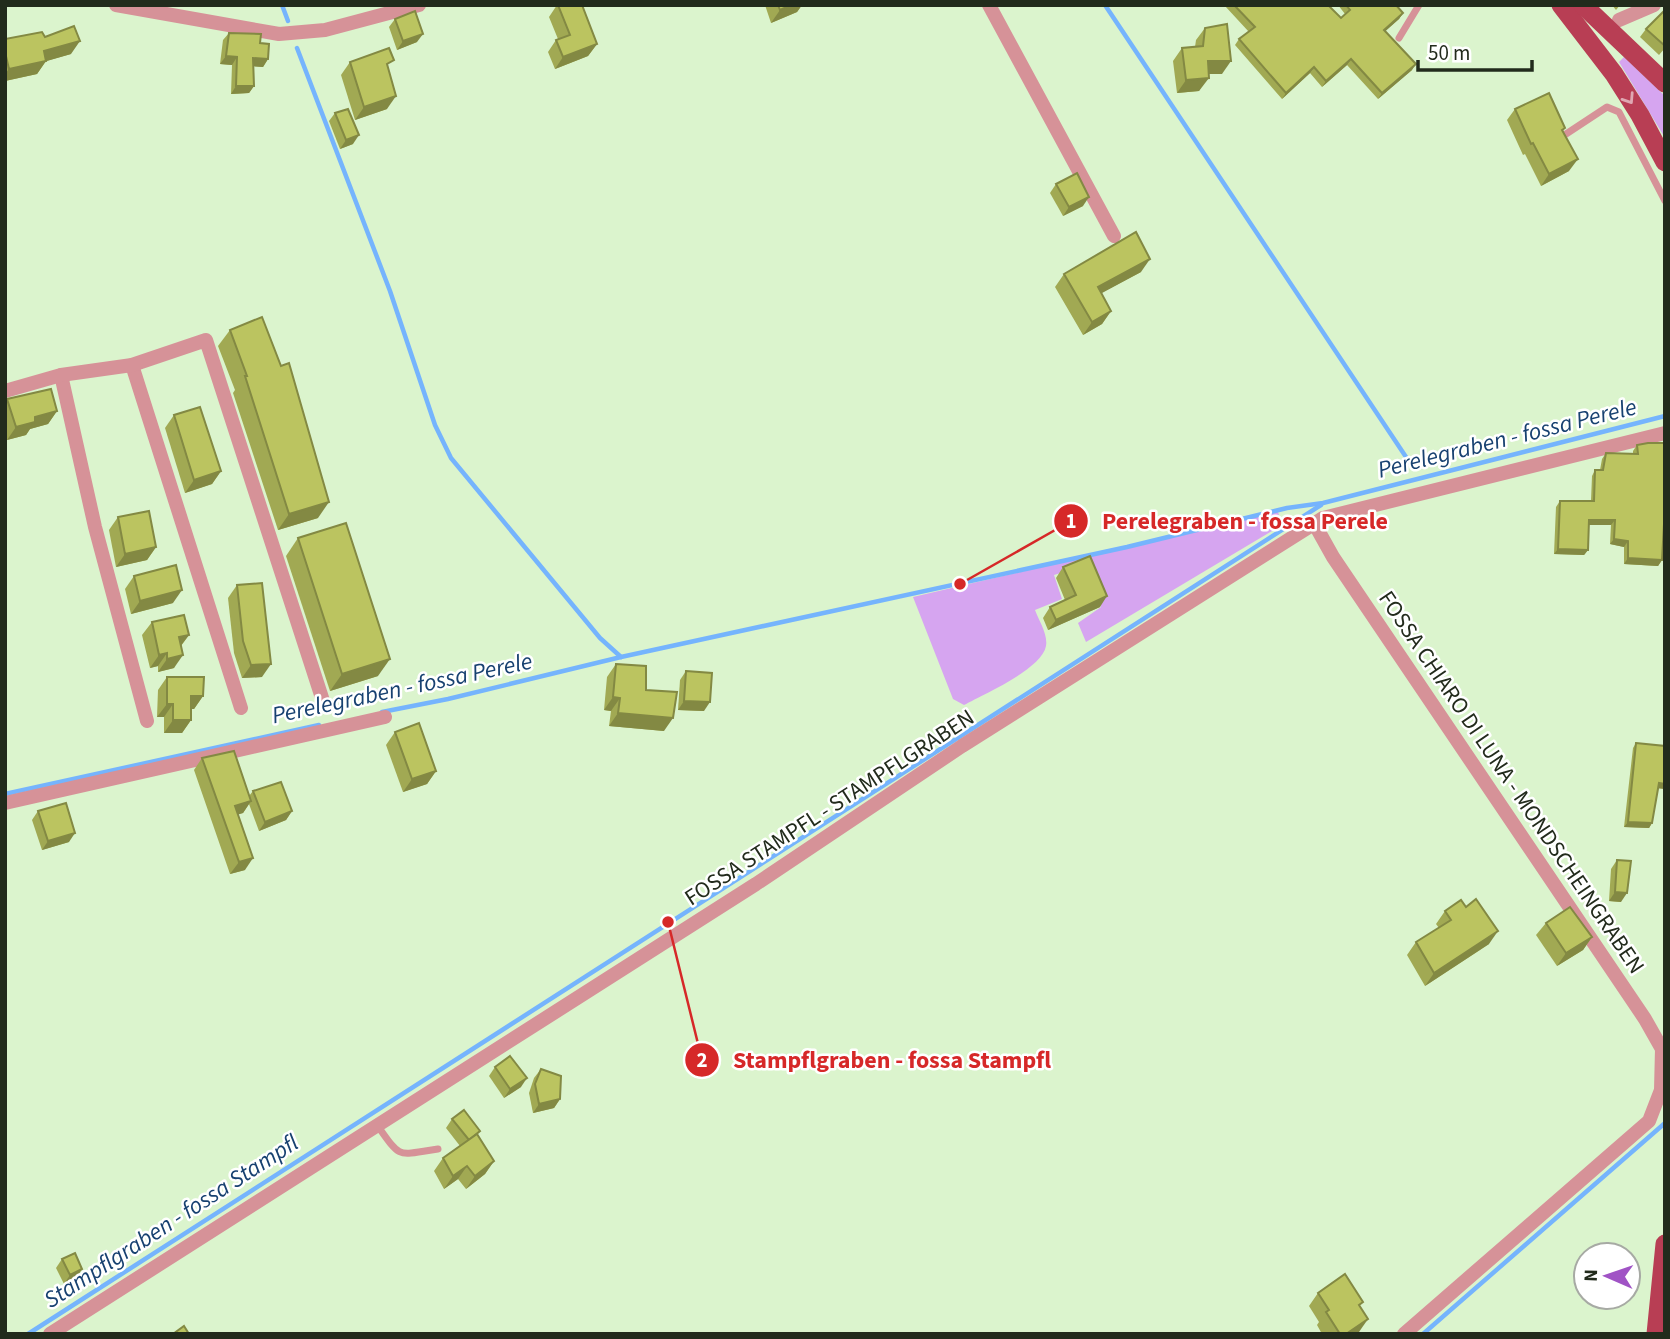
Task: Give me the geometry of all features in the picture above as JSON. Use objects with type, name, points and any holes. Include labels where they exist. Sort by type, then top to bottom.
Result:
[{"type":"main road","points":[[1561,5],[1614,75],[1663,156]]},
{"type":"main road","points":[[1583,5],[1665,83]]},
{"type":"main road","points":[[1656,1334],[1665,1244]]},
{"type":"street","points":[[116,5],[279,34],[325,30],[419,5]]},
{"type":"street","points":[[989,5],[1114,236]]},
{"type":"street","points":[[1619,20],[1654,5]]},
{"type":"street","points":[[5,391],[61,375],[132,365],[206,340],[324,704]]},
{"type":"street","points":[[132,365],[242,708]]},
{"type":"street","points":[[61,375],[95,527],[147,720]]},
{"type":"street","name":"FOSSA STAMPFL - STAMPFLGRABEN","points":[[50,1334],[756,884],[962,746],[1314,523],[1323,518],[1665,433]]},
{"type":"street","name":"FOSSA CHIARO DI LUNA - MONDSCHEINGRABEN","points":[[1314,523],[1333,557],[1645,1019],[1662,1049],[1661,1090],[1649,1121],[1404,1334]]},
{"type":"street","points":[[5,803],[385,717]]},
{"type":"lane","points":[[1399,38],[1419,5]]},
{"type":"lane","points":[[1563,136],[1607,107],[1619,112],[1665,201]]},
{"type":"lane","points":[[376,1124],[396,1152],[402,1154],[438,1149]]},
{"type":"shaded area","points":[[1624,57],[1665,96],[1665,138],[1619,62]]},
{"type":"shaded area","points":[[1278,512],[1282,525],[1086,642],[1078,623],[1101,607],[1083,566],[1054,575],[1062,599],[1035,610],[1046,637],[1042,655],[1024,672],[964,705],[953,699],[913,597]]},
{"type":"building","points":[[558,5],[582,5],[597,44],[563,57],[556,40],[570,35]]},
{"type":"building","points":[[778,5],[791,5],[780,10]]},
{"type":"building","points":[[1234,5],[1328,5],[1341,18],[1350,10],[1346,5],[1396,5],[1403,13],[1384,30],[1416,64],[1382,93],[1351,59],[1326,81],[1314,67],[1286,93],[1239,39],[1255,27]]},
{"type":"building","points":[[1665,10],[1665,46],[1646,29]]},
{"type":"building","points":[[415,11],[423,34],[403,41],[395,19]]},
{"type":"building","points":[[1227,24],[1231,61],[1208,61],[1209,78],[1186,80],[1182,48],[1203,46],[1205,28]]},
{"type":"building","points":[[74,26],[80,41],[44,51],[46,61],[9,69],[5,39],[42,32],[45,37]]},
{"type":"building","points":[[229,33],[261,34],[260,43],[269,44],[268,59],[253,58],[254,86],[236,86],[237,57],[226,56]]},
{"type":"building","points":[[389,48],[394,60],[387,64],[396,96],[364,107],[350,62]]},
{"type":"building","points":[[1549,93],[1565,128],[1562,130],[1578,159],[1549,174],[1515,109]]},
{"type":"building","points":[[348,109],[359,135],[346,140],[335,113]]},
{"type":"building","points":[[1077,173],[1089,197],[1069,207],[1056,184]]},
{"type":"building","points":[[1136,232],[1150,259],[1098,287],[1111,311],[1092,322],[1064,274]]},
{"type":"building","points":[[262,317],[281,366],[289,363],[329,502],[289,514],[247,376],[230,330]]},
{"type":"building","points":[[51,389],[57,411],[35,417],[35,422],[16,427],[7,399]]},
{"type":"building","points":[[200,407],[221,471],[194,480],[174,415]]},
{"type":"building","points":[[1665,443],[1662,560],[1628,558],[1628,541],[1614,539],[1615,520],[1589,520],[1588,550],[1558,549],[1560,501],[1594,501],[1595,470],[1603,470],[1606,453],[1638,454],[1637,445]]},
{"type":"building","points":[[149,511],[156,547],[125,554],[118,517]]},
{"type":"building","points":[[346,523],[390,659],[342,674],[298,538]]},
{"type":"building","points":[[1090,556],[1107,596],[1056,620],[1050,607],[1076,595],[1063,567]]},
{"type":"building","points":[[176,565],[182,590],[140,601],[134,576]]},
{"type":"building","points":[[262,583],[271,664],[251,665],[243,641],[237,585]]},
{"type":"building","points":[[184,615],[189,635],[179,637],[183,655],[167,659],[167,653],[159,655],[152,622]]},
{"type":"building","points":[[616,664],[646,666],[646,690],[677,692],[673,718],[618,713],[620,698],[613,697]]},
{"type":"building","points":[[686,671],[712,673],[710,702],[684,701]]},
{"type":"building","points":[[167,677],[204,677],[203,696],[191,696],[191,720],[173,720],[173,704],[167,704]]},
{"type":"building","points":[[419,723],[436,771],[412,779],[395,732]]},
{"type":"building","points":[[1636,743],[1665,746],[1665,784],[1659,783],[1652,823],[1628,822]]},
{"type":"building","points":[[234,751],[251,801],[235,806],[253,858],[239,862],[202,758]]},
{"type":"building","points":[[281,782],[292,811],[265,822],[253,791]]},
{"type":"building","points":[[66,803],[75,833],[48,841],[38,811]]},
{"type":"building","points":[[1617,860],[1631,861],[1627,893],[1615,892]]},
{"type":"building","points":[[1476,899],[1498,931],[1434,973],[1416,942],[1451,920],[1445,911],[1461,900],[1466,907]]},
{"type":"building","points":[[1570,907],[1592,937],[1566,953],[1546,923]]},
{"type":"building","points":[[510,1056],[527,1078],[510,1089],[495,1067]]},
{"type":"building","points":[[541,1069],[561,1076],[560,1099],[539,1104],[535,1084]]},
{"type":"building","points":[[464,1110],[480,1131],[469,1140],[452,1119]]},
{"type":"building","points":[[477,1134],[494,1161],[475,1176],[467,1166],[453,1176],[443,1158]]},
{"type":"building","points":[[75,1253],[82,1269],[70,1275],[62,1259]]},
{"type":"building","points":[[1345,1274],[1363,1302],[1359,1305],[1368,1319],[1346,1334],[1340,1334],[1318,1293]]},
{"type":"building","points":[[184,1326],[189,1334],[173,1334]]},
{"type":"waterway","points":[[282,5],[288,21]]},
{"type":"waterway","points":[[1105,5],[1410,463]]},
{"type":"waterway","points":[[297,48],[390,291],[435,425],[451,458],[600,638],[621,657]]},
{"type":"waterway","name":"Perelegraben - fossa Perele","points":[[382,712],[1127,547],[1287,508],[1323,503],[1665,416]]},
{"type":"waterway","name":"Stampflgraben - fossa Stampfl","points":[[28,1334],[1321,505]]},
{"type":"waterway","name":"Perelegraben - fossa Perele","points":[[5,794],[319,725]]},
{"type":"waterway","name":"FOSSA CHIARO DI LUNA - MONDSCHEINGRABEN","points":[[1423,1334],[1665,1123]]},
{"type":"place","name":"Perelegraben - fossa Perele","points":[[960,584]]},
{"type":"place","name":"Stampflgraben - fossa Stampfl","points":[[668,922]]}]
